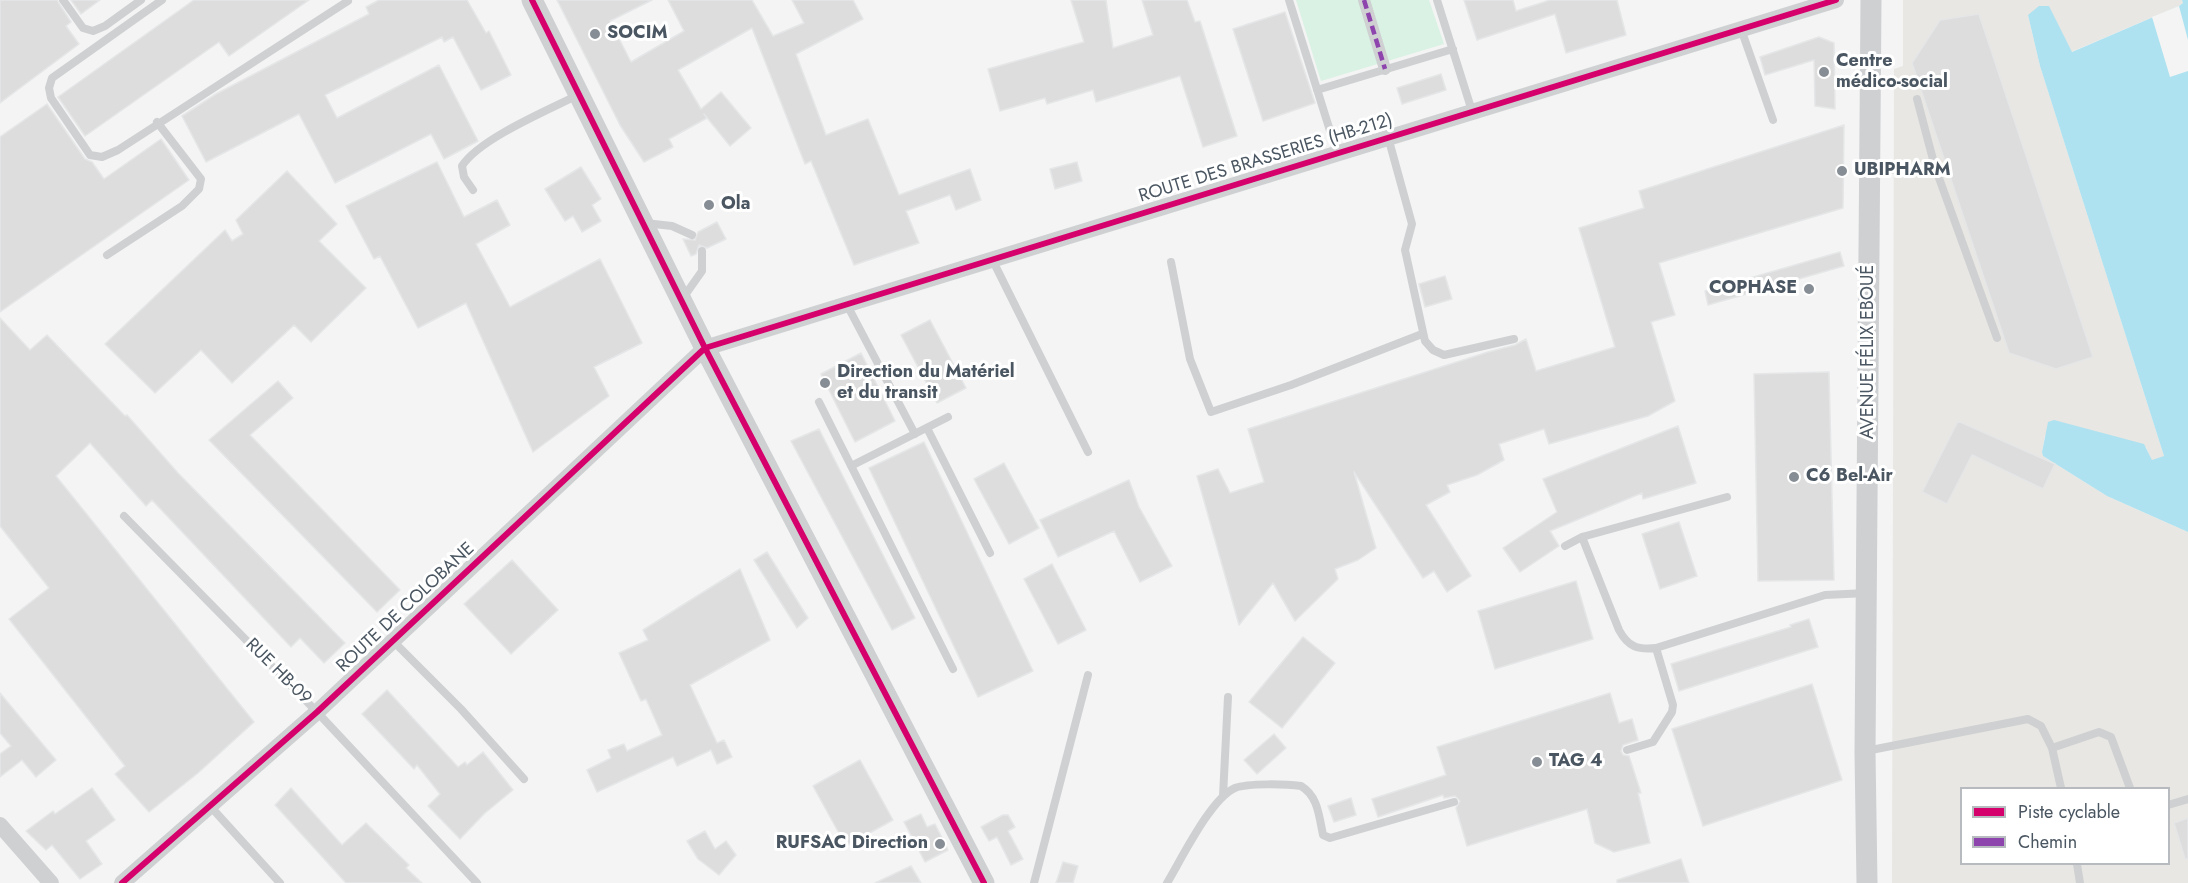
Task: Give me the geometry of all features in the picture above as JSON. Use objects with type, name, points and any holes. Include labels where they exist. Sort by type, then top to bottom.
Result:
[{"type":"street","points":[[532,0],[705,348],[984,883]]},
{"type":"street","points":[[1364,0],[1385,69]]},
{"type":"street","name":"ROUTE DES BRASSERIES (HB-212)","points":[[705,348],[991,258],[1836,0]]},
{"type":"street","name":"AVENUE FÉLIX EBOUÉ","points":[[1867,883],[1865,752],[1871,0]]},
{"type":"street","name":"ROUTE DE COLOBANE","points":[[122,883],[317,712],[705,348]]},
{"type":"street","points":[[0,825],[51,883]]},
{"type":"lane","points":[[63,0],[83,28],[93,31],[105,26],[141,0]]},
{"type":"lane","points":[[162,0],[52,78],[49,88],[51,98],[90,155],[102,157],[118,150],[348,0]]},
{"type":"lane","points":[[1289,0],[1337,153]]},
{"type":"lane","points":[[1437,0],[1472,111]]},
{"type":"lane","points":[[1741,29],[1773,120]]},
{"type":"lane","points":[[1317,90],[1453,49]]},
{"type":"lane","points":[[473,190],[464,177],[462,166],[468,157],[519,125],[579,95]]},
{"type":"lane","points":[[1917,99],[1935,167],[1997,338]]},
{"type":"lane","points":[[106,255],[182,206],[200,189],[201,179],[157,123]]},
{"type":"lane","points":[[1388,137],[1412,224],[1405,250],[1422,334],[1433,350],[1444,355],[1514,339]]},
{"type":"lane","points":[[1870,171],[1935,167]]},
{"type":"lane","points":[[642,223],[672,226],[692,235]]},
{"type":"lane","points":[[681,301],[702,271],[702,251]]},
{"type":"lane","points":[[991,258],[1088,452]]},
{"type":"lane","points":[[1171,262],[1190,359],[1211,412],[1291,385],[1422,334]]},
{"type":"lane","points":[[846,303],[915,434]]},
{"type":"lane","points":[[819,402],[952,669]]},
{"type":"lane","points":[[851,466],[948,417]]},
{"type":"lane","points":[[927,428],[990,553]]},
{"type":"lane","points":[[1565,546],[1582,537],[1727,497]]},
{"type":"lane","name":"RUE HB-09","points":[[124,516],[317,712],[477,883]]},
{"type":"lane","points":[[1582,537],[1622,636],[1635,648],[1656,648],[1825,595],[1867,593]]},
{"type":"lane","points":[[393,641],[461,709],[524,778]]},
{"type":"lane","points":[[1628,750],[1653,742],[1672,709],[1672,697],[1656,648]]},
{"type":"lane","points":[[1034,883],[1088,675]]},
{"type":"lane","points":[[1223,796],[1228,697]]},
{"type":"lane","points":[[1865,752],[2028,719],[2041,726],[2052,748],[2061,787]]},
{"type":"lane","points":[[2052,748],[2099,732],[2105,733],[2110,737],[2129,787]]},
{"type":"lane","points":[[1167,883],[1200,827],[1223,796],[1235,788],[1300,786],[1310,791],[1323,835],[1330,838],[1454,802]]},
{"type":"lane","points":[[2170,805],[2188,799]]},
{"type":"lane","points":[[210,806],[280,883]]},
{"type":"lane","points":[[2077,865],[2080,883]]},
{"type":"shaded area","points":[[1903,0],[2182,0],[2183,3],[2179,6],[2071,52],[2028,15],[2040,66],[2164,456],[2152,461],[2146,447],[2045,435],[2042,452],[2043,456],[2107,496],[2188,532],[2188,883],[1892,883],[1894,69],[1903,66]]},
{"type":"green space","points":[[1296,0],[1429,0],[1444,44],[1321,81]]},
{"type":"water","points":[[2182,0],[2188,0],[2188,532],[2107,496],[2043,456],[2048,422],[2054,420],[2144,444],[2152,460],[2164,456],[2040,66],[2028,15],[2039,6],[2049,6],[2072,52],[2179,6],[2183,3]]},
{"type":"pier","points":[[2179,6],[2188,40],[2188,71],[2170,77],[2152,17]]},
{"type":"building","points":[[0,0],[57,0],[71,22],[66,26],[79,44],[0,103]]},
{"type":"building","points":[[71,0],[100,0],[81,14]]},
{"type":"building","points":[[194,0],[309,0],[229,56],[219,42],[85,136],[58,97]]},
{"type":"building","points":[[379,0],[467,0],[486,33],[489,31],[511,75],[481,90],[453,37],[444,42],[442,37],[325,95],[337,118],[439,65],[478,141],[444,159],[431,134],[335,183],[299,114],[206,162],[182,116],[216,94],[369,14],[366,7]]},
{"type":"building","points":[[557,0],[652,0],[610,21],[631,62],[684,31],[668,0],[752,0],[773,36],[804,23],[792,0],[853,0],[863,19],[796,54],[826,135],[868,119],[899,195],[970,169],[981,200],[956,210],[950,195],[906,211],[919,243],[854,265],[811,161],[805,164],[752,28],[678,70],[701,109],[721,92],[751,128],[730,146],[704,114],[707,118],[669,139],[673,147],[644,162],[620,125]]},
{"type":"building","points":[[1071,0],[1106,0],[1113,48],[1153,35],[1142,0],[1187,0],[1195,22],[1200,21],[1237,136],[1203,147],[1180,76],[1096,102],[1093,90],[1047,104],[1045,98],[1000,111],[988,69],[1084,42]]},
{"type":"building","points":[[1464,0],[1513,0],[1516,11],[1550,0],[1617,0],[1626,35],[1566,53],[1555,14],[1477,40]]},
{"type":"building","points":[[1285,12],[1315,103],[1263,121],[1233,29]]},
{"type":"building","points":[[1979,14],[2093,357],[2056,369],[2009,353],[1912,63],[1940,20]]},
{"type":"building","name":"Centre médico-social","points":[[1819,37],[1834,43],[1835,109],[1815,106],[1814,60],[1765,75],[1760,57]]},
{"type":"building","points":[[1441,74],[1446,90],[1402,104],[1397,88]]},
{"type":"building","points":[[47,104],[85,159],[92,162],[104,179],[161,139],[189,180],[0,312],[0,137]]},
{"type":"building","points":[[1844,125],[1843,208],[1659,263],[1675,315],[1651,322],[1675,401],[1648,416],[1549,444],[1544,429],[1499,444],[1504,460],[1477,475],[1447,485],[1450,492],[1426,505],[1471,576],[1447,592],[1434,571],[1423,578],[1354,472],[1376,548],[1358,560],[1335,569],[1338,579],[1295,621],[1273,583],[1239,625],[1197,476],[1218,469],[1230,493],[1264,482],[1248,429],[1515,345],[1526,339],[1536,371],[1615,347],[1579,228],[1644,208],[1639,191]]},
{"type":"building","points":[[437,162],[464,217],[497,200],[510,225],[476,244],[510,307],[600,259],[642,343],[594,367],[609,396],[533,452],[466,303],[418,328],[380,256],[374,259],[346,206]]},
{"type":"building","points":[[1077,162],[1082,181],[1055,189],[1050,169]]},
{"type":"building","points":[[581,167],[601,199],[592,205],[601,221],[582,232],[573,216],[565,221],[545,189]]},
{"type":"building","points":[[287,171],[337,224],[319,241],[366,288],[311,342],[294,325],[232,383],[201,350],[155,393],[105,344],[225,230],[232,241],[243,234],[236,220]]},
{"type":"building","points":[[717,222],[726,239],[707,248],[699,245],[696,254],[691,256],[683,239],[695,240],[698,232]]},
{"type":"building","points":[[1840,252],[1844,266],[1708,305],[1705,291]]},
{"type":"building","points":[[1445,276],[1452,299],[1425,307],[1419,284]]},
{"type":"building","points":[[0,318],[30,350],[47,335],[125,416],[127,415],[178,473],[345,643],[324,663],[300,638],[291,647],[152,500],[146,506],[90,443],[56,476],[254,722],[198,773],[149,812],[115,774],[125,766],[9,619],[49,588],[0,526]]},
{"type":"building","points":[[930,320],[966,388],[937,403],[901,335]]},
{"type":"building","points":[[861,353],[895,421],[855,442],[821,374]]},
{"type":"building","name":"C6 Bel-Air","points":[[1829,372],[1834,580],[1758,581],[1754,374]]},
{"type":"building","points":[[278,381],[293,398],[250,435],[400,590],[377,612],[209,440]]},
{"type":"building","points":[[1958,421],[2055,464],[2043,489],[1972,455],[1947,504],[1922,492]]},
{"type":"building","points":[[1678,426],[1696,483],[1643,499],[1642,493],[1550,531],[1559,546],[1520,572],[1503,548],[1557,512],[1543,479]]},
{"type":"building","points":[[819,429],[915,618],[892,630],[791,441]]},
{"type":"building","points":[[924,442],[1033,671],[978,697],[869,468]]},
{"type":"building","points":[[1004,463],[1039,528],[1009,544],[974,479]]},
{"type":"building","points":[[1129,480],[1139,507],[1172,566],[1140,582],[1114,531],[1058,557],[1040,520]]},
{"type":"building","points":[[1679,522],[1697,576],[1660,589],[1642,534]]},
{"type":"building","points":[[767,552],[808,618],[797,628],[754,560]]},
{"type":"building","points":[[512,560],[558,610],[511,654],[464,604]]},
{"type":"building","points":[[1052,564],[1086,630],[1058,644],[1024,579]]},
{"type":"building","points":[[740,569],[770,640],[690,685],[717,743],[724,740],[732,757],[717,764],[711,750],[677,766],[673,757],[597,792],[587,770],[611,758],[608,750],[624,744],[627,751],[662,735],[646,699],[641,701],[619,653],[648,640],[643,630]]},
{"type":"building","points":[[1576,581],[1593,639],[1495,669],[1478,611]]},
{"type":"building","points":[[1809,619],[1818,647],[1679,691],[1671,664],[1791,627],[1790,625]]},
{"type":"building","points":[[1303,637],[1335,663],[1282,728],[1249,702]]},
{"type":"building","points":[[1812,684],[1842,780],[1703,826],[1672,729]]},
{"type":"building","points":[[387,690],[458,767],[465,762],[467,765],[483,752],[513,790],[485,813],[460,839],[428,806],[440,794],[417,765],[414,769],[362,714]]},
{"type":"building","points":[[0,693],[56,760],[36,777],[22,760],[0,777],[0,754],[11,746],[0,733]]},
{"type":"building","name":"TAG 4","points":[[1610,693],[1619,723],[1632,719],[1638,740],[1623,745],[1621,751],[1623,755],[1629,756],[1641,793],[1638,793],[1650,843],[1614,852],[1595,843],[1587,809],[1467,846],[1456,808],[1460,801],[1455,796],[1444,798],[1443,795],[1378,817],[1372,799],[1446,775],[1437,747]]},
{"type":"building","points":[[1274,734],[1286,748],[1257,774],[1244,760]]},
{"type":"building","points":[[860,760],[893,820],[846,846],[813,786]]},
{"type":"building","points":[[92,788],[115,820],[86,841],[102,864],[80,879],[52,845],[46,850],[26,831],[53,811],[55,814]]},
{"type":"building","points":[[291,788],[342,845],[366,823],[409,865],[406,868],[422,883],[346,883],[275,805]]},
{"type":"building","points":[[1351,798],[1356,815],[1334,822],[1328,806]]},
{"type":"building","points":[[921,814],[927,827],[935,824],[948,850],[925,862],[904,822]]},
{"type":"building","points":[[1003,815],[1008,815],[1015,827],[1008,831],[1023,859],[1011,865],[997,837],[989,841],[981,827]]},
{"type":"building","points":[[2188,818],[2188,859],[2185,859],[2174,823]]},
{"type":"building","points":[[705,831],[715,849],[726,841],[736,855],[719,875],[698,859],[687,841]]},
{"type":"building","points":[[1681,859],[1689,883],[1617,883],[1617,880]]},
{"type":"building","points":[[1063,862],[1078,866],[1073,883],[1056,883]]},
{"type":"building","points":[[911,866],[921,883],[875,883]]},
{"type":"marked path","points":[[1364,0],[1385,69]]},
{"type":"cycle path","points":[[532,0],[705,348],[984,883]]},
{"type":"cycle path","points":[[122,883],[317,712],[705,348],[1836,0]]},
{"type":"place","name":"SOCIM","points":[[595,34]]},
{"type":"place","name":"Centre médico-social","points":[[1824,72]]},
{"type":"place","name":"UBIPHARM","points":[[1842,171]]},
{"type":"place","name":"Ola","points":[[709,205]]},
{"type":"place","name":"COPHASE","points":[[1809,289]]},
{"type":"place","name":"Direction du Matériel et du transit","points":[[825,383]]},
{"type":"place","name":"C6 Bel-Air","points":[[1794,477]]},
{"type":"place","name":"TAG 4","points":[[1537,762]]},
{"type":"place","name":"RUFSAC Direction","points":[[940,844]]}]
